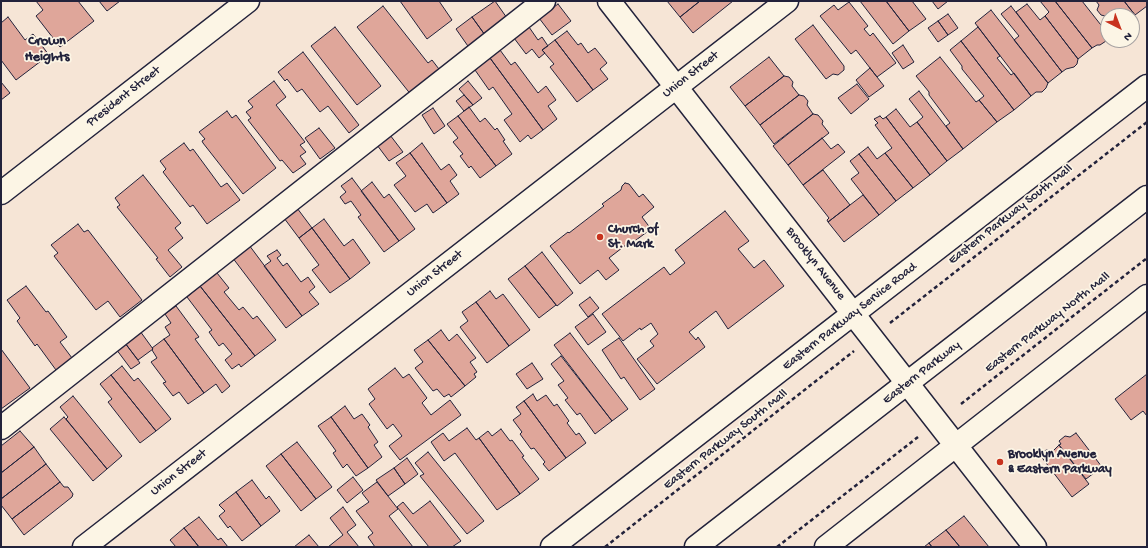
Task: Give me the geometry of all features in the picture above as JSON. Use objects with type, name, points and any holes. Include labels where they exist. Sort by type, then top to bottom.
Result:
[{"type":"street","name":"President Street","points":[[1,193],[248,1]]},
{"type":"street","points":[[1,428],[544,1]]},
{"type":"street","name":"Brooklyn Avenue","points":[[609,1],[1035,547]]},
{"type":"street","name":"Union Street","points":[[84,547],[786,1]]},
{"type":"street","name":"Eastern Parkway Service Road","points":[[552,547],[1147,86]]},
{"type":"street","name":"Eastern Parkway","points":[[696,547],[908,384],[1147,197]]},
{"type":"street","points":[[826,547],[1147,296]]},
{"type":"path","name":"Eastern Parkway South Mall","points":[[888,324],[1147,122]]},
{"type":"path","name":"Eastern Parkway North Mall","points":[[961,404],[1147,258]]},
{"type":"path","name":"Eastern Parkway South Mall","points":[[605,547],[858,348]]},
{"type":"path","points":[[776,547],[918,437]]},
{"type":"building","points":[[36,1],[78,1],[94,21],[60,47],[36,16],[43,10]]},
{"type":"building","points":[[99,1],[120,1],[107,11]]},
{"type":"building","points":[[400,1],[439,1],[452,20],[427,39]]},
{"type":"building","points":[[495,1],[507,18],[485,35],[472,17]]},
{"type":"building","points":[[667,1],[700,1],[680,17]]},
{"type":"building","points":[[700,1],[733,1],[693,33],[680,17]]},
{"type":"building","points":[[860,1],[886,1],[909,31],[893,44]]},
{"type":"building","points":[[886,1],[912,1],[926,19],[909,31]]},
{"type":"building","points":[[932,1],[948,1],[938,9]]},
{"type":"building","points":[[1040,1],[1055,1],[1092,48],[1078,59],[1045,16],[1049,12]]},
{"type":"building","points":[[1055,1],[1082,1],[1100,24],[1100,45],[1092,48]]},
{"type":"building","points":[[1096,1],[1124,1],[1130,8],[1100,8],[1100,14],[1097,10],[1099,5]]},
{"type":"building","points":[[1124,1],[1147,1],[1147,6],[1140,11],[1140,8],[1130,8]]},
{"type":"building","points":[[849,2],[868,26],[864,29],[870,36],[873,33],[896,63],[877,77],[856,50],[851,54],[820,16],[834,5],[838,10]]},
{"type":"building","points":[[558,4],[571,21],[552,35],[539,18]]},
{"type":"building","points":[[1027,4],[1040,20],[1045,16],[1078,59],[1077,64],[1074,67],[1066,69],[1062,72],[1016,12]]},
{"type":"building","points":[[383,6],[428,63],[432,60],[442,73],[412,96],[357,27]]},
{"type":"building","points":[[1011,6],[1062,72],[1048,83],[1014,40],[1019,36],[1001,14]]},
{"type":"building","points":[[991,10],[1048,83],[1042,92],[1036,92],[1031,96],[975,23]]},
{"type":"building","points":[[948,14],[958,28],[948,35],[938,21]]},
{"type":"building","points":[[8,17],[25,40],[33,34],[49,55],[16,80],[1,60],[1,23]]},
{"type":"building","points":[[472,17],[485,35],[470,49],[456,29]]},
{"type":"building","points":[[938,21],[948,35],[938,42],[928,28]]},
{"type":"building","points":[[813,25],[844,66],[844,70],[838,75],[833,74],[826,79],[795,39]]},
{"type":"building","points":[[335,27],[381,86],[357,105],[311,46]]},
{"type":"building","points":[[529,27],[538,40],[542,37],[548,46],[542,50],[545,53],[539,58],[532,49],[526,54],[514,38]]},
{"type":"building","points":[[978,27],[1000,56],[997,58],[1011,75],[1014,73],[1031,96],[1014,110],[961,41]]},
{"type":"building","points":[[567,31],[578,45],[581,43],[588,53],[595,48],[607,63],[600,69],[608,79],[593,90],[555,40]]},
{"type":"building","points":[[555,40],[593,90],[577,102],[550,67],[554,64],[542,50]]},
{"type":"building","points":[[961,41],[1014,110],[997,122],[979,100],[984,96],[962,69],[962,66],[950,50]]},
{"type":"building","points":[[903,45],[914,62],[903,69],[892,53]]},
{"type":"building","points":[[500,50],[511,65],[515,62],[538,93],[546,86],[556,100],[548,106],[557,119],[543,130],[490,58]]},
{"type":"building","points":[[303,52],[359,125],[349,133],[328,106],[320,112],[302,89],[297,92],[287,79],[285,81],[278,72]]},
{"type":"building","points":[[769,57],[784,76],[745,106],[730,87]]},
{"type":"building","points":[[940,57],[976,102],[979,100],[997,122],[963,149],[946,126],[950,123],[916,76]]},
{"type":"building","points":[[490,58],[543,130],[531,139],[528,135],[520,142],[504,120],[512,114],[493,87],[489,90],[475,70]]},
{"type":"building","points":[[870,68],[884,86],[869,97],[856,80]]},
{"type":"building","points":[[784,76],[789,77],[793,82],[792,86],[799,95],[760,125],[745,106]]},
{"type":"building","points":[[274,81],[286,97],[276,105],[305,142],[300,145],[306,152],[300,156],[306,164],[293,173],[282,160],[280,161],[248,120],[251,118],[246,112],[253,107],[248,101]]},
{"type":"building","points":[[468,81],[482,98],[473,105],[459,89]]},
{"type":"building","points":[[1,82],[10,93],[1,100]]},
{"type":"building","points":[[857,84],[869,99],[851,114],[838,98]]},
{"type":"building","points":[[919,91],[963,149],[947,161],[917,122],[923,117],[909,99]]},
{"type":"building","points":[[464,95],[473,105],[464,111],[456,101]]},
{"type":"building","points":[[799,95],[804,96],[808,101],[807,105],[813,114],[774,144],[760,125]]},
{"type":"building","points":[[469,107],[480,122],[485,118],[495,130],[497,128],[505,140],[503,141],[512,154],[496,166],[458,116]]},
{"type":"building","points":[[433,108],[445,126],[434,134],[422,115]]},
{"type":"building","points":[[896,109],[910,127],[917,122],[947,161],[930,175],[886,117]]},
{"type":"building","points":[[227,111],[232,118],[236,115],[276,168],[243,194],[203,143],[202,141],[205,139],[199,132]]},
{"type":"building","points":[[813,114],[818,115],[823,121],[822,124],[829,133],[788,165],[773,146]]},
{"type":"building","points":[[458,116],[496,166],[480,178],[471,166],[469,168],[460,156],[463,154],[453,142],[458,138],[447,124]]},
{"type":"building","points":[[880,116],[883,119],[886,117],[930,175],[913,188],[885,153],[892,148],[875,125],[878,123],[874,119]]},
{"type":"building","points":[[319,128],[335,148],[320,159],[305,138]]},
{"type":"building","points":[[390,135],[403,152],[389,161],[377,145]]},
{"type":"building","points":[[822,138],[831,149],[838,144],[845,152],[803,185],[788,165]]},
{"type":"building","points":[[184,143],[190,151],[193,149],[221,187],[227,183],[240,200],[207,224],[193,205],[190,207],[163,172],[166,169],[160,161]]},
{"type":"building","points":[[422,143],[441,170],[449,164],[457,175],[450,181],[459,194],[447,203],[410,153]]},
{"type":"building","points":[[868,147],[877,159],[885,153],[913,188],[896,201],[859,154]]},
{"type":"building","points":[[410,153],[447,203],[433,213],[427,204],[415,212],[394,185],[406,176],[396,163]]},
{"type":"building","points":[[859,154],[896,201],[879,215],[851,179],[859,173],[850,161]]},
{"type":"building","points":[[823,170],[850,205],[828,222],[827,220],[829,218],[803,185]]},
{"type":"building","points":[[143,175],[181,223],[175,228],[183,238],[168,250],[182,267],[170,277],[156,259],[158,258],[117,207],[120,205],[115,198]]},
{"type":"building","points":[[352,178],[399,241],[384,252],[358,217],[361,215],[351,201],[345,204],[340,197],[346,192],[341,186]]},
{"type":"building","points":[[372,182],[384,198],[389,194],[415,229],[399,241],[361,191]]},
{"type":"building","name":"Church of St. Mark","points":[[625,183],[629,184],[639,197],[643,194],[654,207],[642,217],[651,229],[632,243],[631,241],[609,258],[619,270],[606,280],[598,270],[580,284],[550,246],[604,206],[602,204],[621,190]]},
{"type":"building","points":[[863,195],[879,215],[844,242],[828,222]]},
{"type":"building","points":[[297,208],[312,228],[299,238],[284,218]]},
{"type":"building","points":[[725,211],[749,241],[738,249],[754,268],[764,260],[784,286],[728,329],[716,311],[689,332],[696,340],[698,337],[705,347],[657,384],[637,359],[654,346],[650,341],[658,334],[651,323],[641,330],[640,328],[623,341],[602,314],[664,267],[670,275],[685,263],[675,250]]},
{"type":"building","points":[[324,219],[344,246],[353,239],[370,263],[350,279],[312,228]]},
{"type":"building","points":[[78,224],[84,232],[88,230],[142,300],[120,317],[108,301],[96,310],[54,256],[58,253],[51,245]]},
{"type":"building","points":[[312,228],[350,279],[330,293],[312,270],[319,265],[299,238]]},
{"type":"building","points":[[249,245],[302,316],[286,328],[232,257]]},
{"type":"building","points":[[277,250],[281,255],[277,258],[283,266],[287,263],[301,282],[308,277],[315,287],[309,292],[319,304],[302,316],[264,266],[271,261],[267,256]]},
{"type":"building","points":[[542,252],[573,293],[557,306],[525,266]]},
{"type":"building","points":[[525,266],[556,305],[539,318],[508,279]]},
{"type":"building","points":[[217,273],[229,288],[224,292],[239,310],[243,307],[253,319],[257,316],[276,340],[255,356],[200,286]]},
{"type":"building","points":[[26,286],[46,312],[48,311],[67,337],[60,342],[72,358],[56,370],[37,344],[35,346],[17,321],[20,318],[7,300]]},
{"type":"building","points":[[200,286],[255,356],[241,367],[239,364],[232,369],[225,360],[232,354],[223,343],[219,346],[209,332],[212,330],[187,297]]},
{"type":"building","points":[[490,291],[496,299],[503,294],[530,330],[509,346],[476,302]]},
{"type":"building","points":[[590,297],[599,308],[588,317],[579,305]]},
{"type":"building","points":[[476,302],[509,346],[487,363],[460,327],[468,321],[462,312]]},
{"type":"building","points":[[176,306],[199,337],[195,339],[230,386],[222,393],[216,384],[204,393],[164,339],[170,335],[165,327],[171,323],[165,314]]},
{"type":"building","points":[[593,314],[606,332],[588,345],[575,327]]},
{"type":"building","points":[[441,330],[449,341],[457,334],[476,358],[470,362],[477,372],[474,374],[476,377],[465,386],[428,340]]},
{"type":"building","points":[[140,331],[153,349],[138,360],[125,343]]},
{"type":"building","points":[[570,333],[628,409],[612,421],[554,345]]},
{"type":"building","points":[[619,338],[655,389],[640,400],[624,377],[621,379],[602,350]]},
{"type":"building","points":[[164,339],[204,393],[188,404],[179,392],[173,396],[163,383],[166,382],[151,362],[157,358],[152,348]]},
{"type":"building","points":[[428,340],[465,386],[451,397],[449,394],[444,397],[437,389],[433,391],[415,368],[423,362],[414,350]]},
{"type":"building","points":[[125,343],[140,363],[131,369],[116,349]]},
{"type":"building","points":[[1,349],[30,388],[1,409]]},
{"type":"building","points":[[561,356],[612,421],[595,434],[580,413],[577,415],[565,400],[568,398],[558,385],[564,381],[551,364]]},
{"type":"building","points":[[532,363],[543,379],[527,389],[516,374]]},
{"type":"building","points":[[122,366],[134,381],[138,378],[171,419],[156,431],[111,375]]},
{"type":"building","points":[[395,368],[403,378],[409,374],[427,398],[422,403],[431,415],[450,400],[461,415],[400,460],[389,446],[402,436],[393,424],[387,429],[369,404],[375,399],[368,389]]},
{"type":"building","points":[[1147,374],[1147,416],[1143,411],[1131,420],[1115,399]]},
{"type":"building","points":[[111,375],[156,431],[140,443],[108,402],[112,399],[100,384]]},
{"type":"building","points":[[533,394],[537,401],[546,395],[554,406],[557,404],[569,421],[567,423],[576,435],[579,433],[586,443],[566,458],[524,401]]},
{"type":"building","points":[[73,396],[122,456],[107,469],[66,419],[68,417],[60,407]]},
{"type":"building","points":[[524,401],[566,458],[549,471],[543,464],[545,462],[534,448],[531,449],[520,434],[522,432],[513,420],[521,414],[516,407]]},
{"type":"building","points":[[345,406],[354,419],[362,414],[370,425],[368,427],[378,442],[374,445],[382,457],[368,468],[331,417]]},
{"type":"building","points":[[64,417],[107,469],[93,481],[50,429]]},
{"type":"building","points":[[331,417],[368,468],[356,476],[347,464],[343,468],[333,453],[336,451],[318,426]]},
{"type":"building","points":[[467,428],[476,440],[479,438],[520,494],[497,510],[455,453],[444,461],[431,442],[443,433],[449,441]]},
{"type":"building","points":[[501,429],[510,441],[512,440],[524,456],[522,457],[539,479],[520,494],[479,438],[488,431],[492,436]]},
{"type":"building","points":[[20,431],[34,447],[1,473],[1,446]]},
{"type":"building","points":[[1076,433],[1102,467],[1086,479],[1059,445],[1061,444],[1059,441],[1065,436],[1070,437]]},
{"type":"building","points":[[297,442],[332,487],[316,499],[281,454]]},
{"type":"building","points":[[1059,445],[1089,484],[1072,497],[1040,455],[1046,450],[1053,451]]},
{"type":"building","points":[[34,447],[46,464],[1,499],[1,473]]},
{"type":"building","points":[[428,452],[484,521],[467,534],[420,476],[424,474],[415,463]]},
{"type":"building","points":[[281,454],[316,499],[301,511],[266,466]]},
{"type":"building","points":[[407,458],[418,474],[405,484],[394,468]]},
{"type":"building","points":[[46,464],[60,482],[12,519],[1,505],[1,499]]},
{"type":"building","points":[[394,468],[405,484],[388,496],[376,480]]},
{"type":"building","points":[[353,477],[363,490],[347,503],[337,490]]},
{"type":"building","points":[[252,480],[266,499],[269,496],[280,511],[261,526],[236,492]]},
{"type":"building","points":[[60,482],[64,487],[68,487],[73,494],[72,497],[24,535],[12,519]]},
{"type":"building","points":[[377,482],[398,509],[389,516],[413,547],[375,547],[368,537],[373,533],[356,511],[369,502],[362,493]]},
{"type":"building","points":[[236,492],[261,526],[242,541],[230,526],[228,528],[219,516],[225,511],[219,505]]},
{"type":"building","points":[[430,501],[461,541],[452,547],[429,547],[397,507],[403,502],[413,514]]},
{"type":"building","points":[[343,507],[356,525],[347,532],[359,547],[328,547],[343,535],[330,518]]},
{"type":"building","points":[[964,516],[989,547],[960,547],[946,530]]},
{"type":"building","points":[[199,517],[218,540],[221,538],[228,547],[199,547],[184,528]]},
{"type":"building","points":[[184,528],[199,547],[176,547],[170,540]]},
{"type":"building","points":[[946,530],[960,547],[932,547],[929,543]]},
{"type":"building","points":[[309,535],[319,547],[294,547]]},
{"type":"building","points":[[929,543],[932,547],[924,547]]},
{"type":"place","name":"Church of St. Mark","points":[[600,237]]},
{"type":"place","name":"Brooklyn Avenue & Eastern Parkway","points":[[1000,462]]},
{"type":"district","name":"Crown Heights","points":[[47,50]]}]
